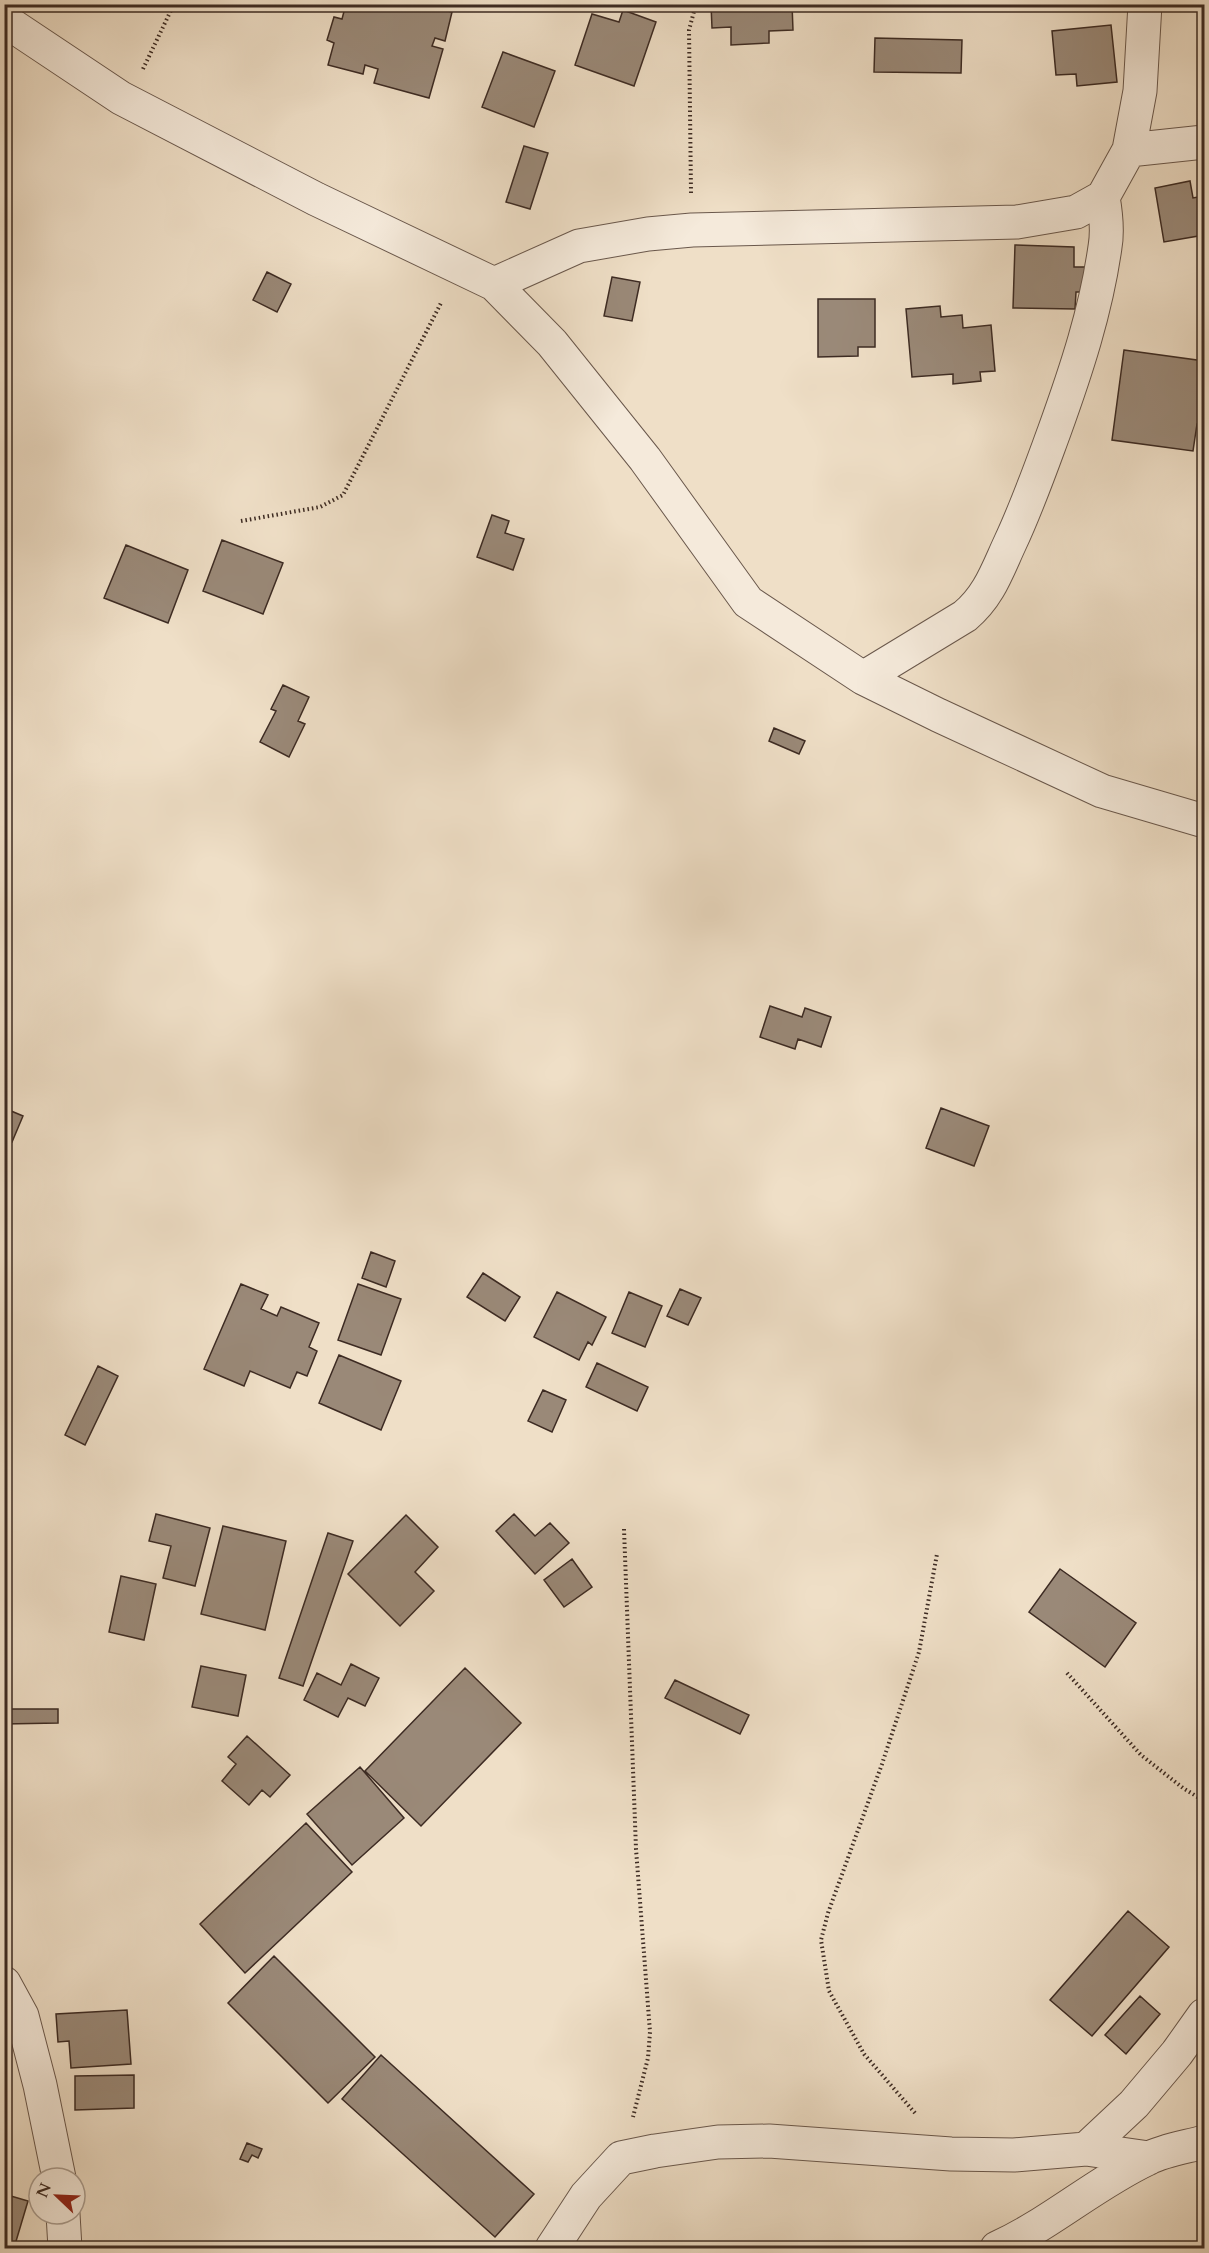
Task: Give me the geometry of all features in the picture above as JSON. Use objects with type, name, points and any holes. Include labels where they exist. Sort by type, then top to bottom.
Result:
[{"type":"street","points":[[494,284],[579,246],[648,234],[692,230],[1017,222],[1076,212],[1103,197],[1129,150],[1140,91],[1145,4]]},
{"type":"street","points":[[4,20],[121,98],[316,199],[494,284],[552,342],[624,432],[748,602],[863,678],[1102,791],[1204,821]]},
{"type":"street","points":[[1129,150],[1204,142]]},
{"type":"street","points":[[863,678],[965,616],[979,604],[988,591],[1025,512],[1080,360],[1095,307],[1106,245],[1107,220],[1103,197]]},
{"type":"street","points":[[4,1983],[22,2016],[40,2085],[57,2166]]},
{"type":"street","points":[[1086,2149],[1134,2104],[1177,2053],[1204,2015]]},
{"type":"street","points":[[552,2248],[586,2196],[621,2158],[718,2142],[769,2141],[951,2154],[1014,2155],[1086,2149],[1149,2158]]},
{"type":"street","points":[[997,2248],[1018,2239],[1105,2182],[1149,2158],[1204,2142]]},
{"type":"street","points":[[64,2226],[65,2248]]},
{"type":"path","points":[[121,98],[142,71],[174,4]]},
{"type":"path","points":[[692,230],[688,30],[696,4]]},
{"type":"path","points":[[241,521],[320,507],[343,495],[459,268]]},
{"type":"path","points":[[621,2158],[648,2058],[650,2032],[636,1849],[624,1530]]},
{"type":"path","points":[[937,1554],[919,1652],[821,1940],[829,1991],[864,2054],[951,2154]]},
{"type":"path","points":[[1067,1673],[1141,1755],[1183,1788],[1204,1801]]},
{"type":"building","points":[[346,4],[445,4],[443,10],[452,12],[445,41],[435,38],[432,46],[443,49],[429,98],[374,83],[378,69],[365,65],[363,74],[328,65],[334,43],[327,40],[334,17],[342,19]]},
{"type":"building","points":[[711,4],[792,4],[793,30],[769,31],[769,43],[731,45],[731,27],[712,28]]},
{"type":"building","points":[[623,10],[656,22],[634,86],[575,65],[592,14],[619,22]]},
{"type":"building","points":[[1111,25],[1117,82],[1077,86],[1076,74],[1056,75],[1052,31]]},
{"type":"building","points":[[875,38],[962,40],[961,73],[874,72]]},
{"type":"building","points":[[503,52],[555,71],[534,127],[482,107]]},
{"type":"building","points":[[524,146],[548,153],[530,209],[506,202]]},
{"type":"building","points":[[1190,181],[1193,198],[1204,196],[1204,235],[1164,242],[1155,188]]},
{"type":"building","points":[[1015,245],[1074,247],[1074,267],[1088,267],[1087,292],[1076,292],[1075,309],[1013,308]]},
{"type":"building","points":[[267,272],[291,284],[277,312],[253,300]]},
{"type":"building","points":[[612,277],[640,282],[632,321],[604,316]]},
{"type":"building","points":[[818,299],[875,299],[875,347],[858,347],[858,356],[818,357]]},
{"type":"building","points":[[940,306],[941,317],[962,315],[963,328],[991,325],[995,371],[980,372],[981,381],[953,384],[953,374],[912,377],[906,309]]},
{"type":"building","points":[[1124,350],[1204,361],[1204,425],[1197,424],[1193,451],[1112,440]]},
{"type":"building","points":[[492,515],[509,521],[505,533],[524,539],[513,570],[477,557]]},
{"type":"building","points":[[222,540],[283,563],[263,614],[203,591]]},
{"type":"building","points":[[126,545],[188,570],[168,623],[104,598]]},
{"type":"building","points":[[283,685],[309,697],[298,721],[305,724],[289,757],[260,742],[276,711],[271,709]]},
{"type":"building","points":[[774,728],[805,741],[799,754],[769,741]]},
{"type":"building","points":[[770,1006],[802,1017],[805,1008],[831,1017],[821,1047],[798,1039],[795,1049],[760,1037]]},
{"type":"building","points":[[4,1108],[23,1116],[12,1142],[7,1140],[4,1146]]},
{"type":"building","points":[[941,1108],[989,1126],[974,1166],[926,1148]]},
{"type":"building","points":[[371,1252],[395,1261],[386,1287],[362,1278]]},
{"type":"building","points":[[483,1273],[520,1297],[505,1321],[467,1297]]},
{"type":"building","points":[[241,1284],[268,1295],[261,1309],[277,1316],[281,1307],[319,1323],[309,1347],[317,1351],[307,1376],[297,1372],[290,1388],[250,1371],[244,1386],[204,1369]]},
{"type":"building","points":[[358,1284],[401,1299],[381,1355],[338,1340]]},
{"type":"building","points":[[680,1289],[701,1298],[688,1325],[667,1316]]},
{"type":"building","points":[[557,1292],[606,1317],[592,1345],[588,1342],[579,1360],[534,1337]]},
{"type":"building","points":[[629,1292],[662,1306],[645,1347],[612,1333]]},
{"type":"building","points":[[339,1355],[401,1381],[381,1430],[319,1403]]},
{"type":"building","points":[[597,1363],[648,1387],[637,1411],[586,1387]]},
{"type":"building","points":[[98,1366],[118,1376],[85,1445],[65,1435]]},
{"type":"building","points":[[543,1390],[566,1400],[552,1432],[528,1421]]},
{"type":"building","points":[[156,1514],[210,1528],[195,1586],[163,1578],[171,1546],[149,1541]]},
{"type":"building","points":[[514,1514],[535,1536],[550,1523],[569,1543],[535,1574],[496,1531]]},
{"type":"building","points":[[406,1515],[438,1547],[415,1572],[434,1591],[400,1626],[348,1574]]},
{"type":"building","points":[[223,1526],[286,1541],[265,1630],[201,1614]]},
{"type":"building","points":[[328,1533],[353,1541],[303,1686],[279,1678]]},
{"type":"building","points":[[572,1559],[592,1587],[564,1607],[544,1580]]},
{"type":"building","points":[[1060,1569],[1136,1623],[1105,1667],[1029,1612]]},
{"type":"building","points":[[121,1576],[156,1584],[144,1640],[109,1632]]},
{"type":"building","points":[[351,1664],[379,1678],[365,1706],[348,1698],[338,1717],[304,1700],[317,1673],[341,1685]]},
{"type":"building","points":[[201,1666],[246,1675],[238,1716],[192,1707]]},
{"type":"building","points":[[465,1668],[521,1723],[421,1826],[365,1771]]},
{"type":"building","points":[[675,1680],[749,1715],[740,1734],[665,1698]]},
{"type":"building","points":[[4,1709],[58,1709],[58,1723],[4,1724]]},
{"type":"building","points":[[247,1736],[290,1775],[270,1797],[262,1790],[249,1805],[222,1781],[236,1764],[228,1757]]},
{"type":"building","points":[[360,1767],[404,1818],[352,1865],[307,1814]]},
{"type":"building","points":[[306,1823],[352,1872],[245,1973],[200,1924]]},
{"type":"building","points":[[1128,1911],[1169,1947],[1092,2036],[1050,2000]]},
{"type":"building","points":[[274,1956],[375,2057],[328,2103],[228,2003]]},
{"type":"building","points":[[1140,1996],[1160,2014],[1126,2054],[1105,2035]]},
{"type":"building","points":[[127,2010],[131,2064],[71,2068],[69,2041],[58,2042],[56,2014]]},
{"type":"building","points":[[381,2055],[534,2194],[495,2237],[342,2099]]},
{"type":"building","points":[[134,2075],[134,2108],[75,2110],[75,2076]]},
{"type":"building","points":[[247,2143],[262,2149],[258,2158],[252,2155],[248,2162],[240,2159]]},
{"type":"building","points":[[4,2194],[27,2201],[27,2204],[14,2248],[4,2248]]}]
